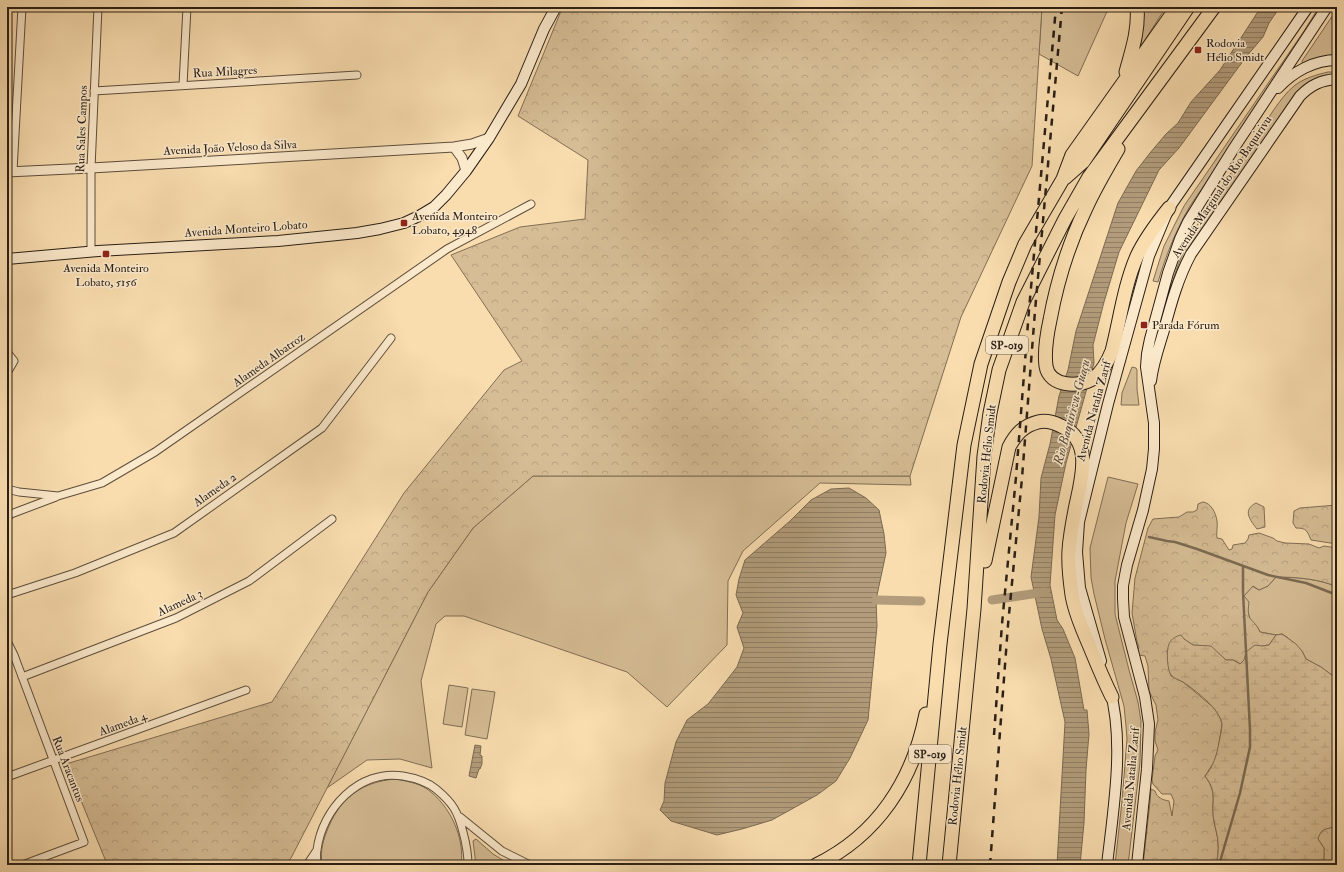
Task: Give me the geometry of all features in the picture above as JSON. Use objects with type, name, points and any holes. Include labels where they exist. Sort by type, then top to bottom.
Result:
[{"type":"highway","points":[[1124,81],[1136,36],[1138,7]]},
{"type":"highway","name":"Rodovia Hélio Smidt","points":[[919,865],[940,644],[964,445],[980,364],[1009,282],[1025,244],[1064,179],[1072,154],[1177,7]]},
{"type":"highway","name":"Rodovia Hélio Smidt","points":[[1064,179],[1083,162],[1188,7]]},
{"type":"highway","name":"Rodovia Hélio Smidt","points":[[949,865],[974,609],[984,456],[990,413],[999,370],[1023,302],[1065,219],[1089,177],[1214,7]]},
{"type":"highway","points":[[1136,113],[1123,142],[1098,182],[1085,209],[1071,241],[1061,274],[1053,302],[1046,361],[1049,374],[1058,381],[1078,384],[1093,379],[1102,370],[1112,351],[1130,276],[1137,256],[1148,236],[1169,208]]},
{"type":"highway","points":[[974,609],[1008,447],[1020,431],[1030,424],[1043,421],[1053,422],[1072,433],[1078,441],[1083,455],[1083,468],[1072,525],[1069,551],[1070,577],[1077,616],[1112,697]]},
{"type":"highway","points":[[816,865],[829,859],[857,839],[881,816],[900,788],[915,758],[924,725],[940,644]]},
{"type":"main road","name":"Avenida Monteiro Lobato","points":[[7,259],[91,252],[278,241],[357,233],[404,223],[434,207],[466,171],[489,138],[521,84],[544,29],[556,7]]},
{"type":"main road","name":"Avenida Natalia Zarif","points":[[1107,865],[1116,778],[1116,737],[1112,697],[1080,588],[1077,552],[1079,522],[1108,404],[1149,256],[1169,208],[1308,7]]},
{"type":"main road","name":"Avenida Natalia Zarif","points":[[1137,865],[1149,724],[1145,697],[1124,617],[1123,586],[1127,566],[1144,510],[1152,469],[1154,424],[1147,379],[1147,354],[1155,317],[1180,239],[1199,204],[1327,7]]},
{"type":"main road","points":[[1264,102],[1295,73],[1319,62],[1337,60]]},
{"type":"main road","name":"Avenida Marginal do Rio Baquirivu","points":[[1150,391],[1153,366],[1170,306],[1182,270],[1191,254],[1300,96],[1309,87],[1318,82],[1337,79]]},
{"type":"street","points":[[10,172],[22,7]]},
{"type":"street","name":"Rua Sales Campos","points":[[91,252],[91,168],[98,7]]},
{"type":"street","points":[[183,86],[187,7]]},
{"type":"street","name":"Rua Milagres","points":[[94,91],[357,75]]},
{"type":"street","points":[[466,171],[462,158],[454,147],[472,144],[489,138]]},
{"type":"street","name":"Avenida João Veloso da Silva","points":[[10,172],[454,147]]},
{"type":"street","name":"Alameda Albatroz","points":[[7,489],[18,492],[58,496],[102,483],[156,452],[447,248],[531,204]]},
{"type":"street","name":"Alameda 2","points":[[7,595],[75,572],[174,533],[322,428],[391,338]]},
{"type":"street","points":[[7,352],[14,361],[7,372]]},
{"type":"street","points":[[7,518],[11,514],[58,496]]},
{"type":"street","name":"Alameda 3","points":[[22,677],[176,618],[242,585],[332,519]]},
{"type":"street","name":"Rua Aracantus","points":[[7,641],[14,655],[84,842],[22,865]]},
{"type":"street","points":[[7,660],[14,655]]},
{"type":"street","name":"Alameda 4","points":[[7,777],[246,690]]},
{"type":"street","points":[[317,865],[317,850],[321,834],[335,807],[352,789],[377,777],[398,775],[416,778],[430,784],[453,805],[460,817],[467,845],[468,865]]},
{"type":"street","points":[[460,817],[502,851],[530,865]]},
{"type":"street","points":[[307,865],[317,850]]},
{"type":"green space","points":[[564,7],[1042,7],[1032,166],[961,317],[910,476],[533,476],[473,528],[428,592],[291,858],[285,865],[105,865],[107,864],[66,764],[272,702],[404,493],[504,370],[522,361],[451,255],[520,227],[585,219],[588,160],[518,116],[561,11]]},
{"type":"green space","points":[[1042,7],[1109,7],[1078,76],[1039,54]]},
{"type":"green space","points":[[1142,7],[1166,7],[1141,46],[1143,21]]},
{"type":"green space","points":[[1319,7],[1325,7],[1190,206],[1180,224],[1164,262],[1158,282],[1153,281],[1164,246],[1184,206]]},
{"type":"green space","points":[[1337,9],[1337,56],[1303,65],[1302,61]]},
{"type":"green space","points":[[1328,72],[1337,72],[1337,80],[1317,81],[1266,140],[1178,268],[1168,308],[1172,286],[1179,263],[1189,241],[1214,198],[1283,97],[1298,83],[1310,77]]},
{"type":"green space","points":[[1132,367],[1136,368],[1137,370],[1139,405],[1121,405],[1122,393]]},
{"type":"green space","points":[[533,476],[910,476],[911,485],[820,483],[743,551],[728,581],[727,645],[667,707],[627,672],[464,616],[445,616],[436,624],[421,681],[432,768],[400,759],[367,760],[327,788],[428,592],[473,528]]},
{"type":"green space","points":[[1108,477],[1138,484],[1126,523],[1115,581],[1115,614],[1138,702],[1141,721],[1140,763],[1128,865],[1115,865],[1127,739],[1124,706],[1105,639],[1091,578],[1090,548]]},
{"type":"green space","points":[[1203,502],[1211,506],[1217,523],[1217,538],[1222,539],[1229,550],[1232,549],[1233,545],[1245,543],[1249,535],[1259,533],[1285,543],[1309,544],[1319,548],[1324,546],[1337,548],[1337,587],[1323,582],[1291,577],[1276,577],[1268,586],[1259,590],[1253,586],[1244,596],[1249,602],[1249,617],[1260,632],[1276,635],[1269,645],[1262,646],[1241,664],[1233,660],[1226,660],[1211,647],[1193,645],[1184,639],[1167,650],[1171,676],[1183,682],[1213,707],[1219,715],[1222,724],[1218,750],[1214,762],[1205,776],[1213,794],[1214,824],[1218,838],[1217,865],[1143,865],[1151,789],[1155,791],[1160,798],[1169,801],[1172,816],[1174,801],[1171,794],[1162,794],[1153,784],[1152,780],[1155,756],[1158,750],[1155,741],[1155,732],[1158,720],[1156,705],[1149,691],[1148,666],[1145,656],[1139,655],[1137,652],[1139,647],[1132,613],[1135,578],[1148,528],[1153,519],[1179,517],[1187,512],[1197,510],[1198,504]]},
{"type":"green space","points":[[1256,503],[1264,507],[1265,527],[1257,529],[1250,519],[1248,512],[1249,509]]},
{"type":"green space","points":[[1337,505],[1337,544],[1311,540],[1306,531],[1296,528],[1293,523],[1294,511],[1300,508]]},
{"type":"green space","points":[[1276,577],[1308,579],[1331,584],[1337,587],[1337,679],[1321,667],[1306,659],[1302,651],[1287,637],[1282,634],[1276,635],[1260,632],[1250,619],[1244,596],[1252,586],[1259,590],[1268,586]]},
{"type":"green space","points":[[1282,634],[1296,644],[1306,659],[1321,667],[1337,679],[1337,823],[1335,826],[1322,831],[1318,839],[1324,848],[1324,860],[1329,865],[1217,865],[1218,838],[1214,824],[1213,793],[1212,788],[1205,776],[1216,756],[1222,724],[1217,712],[1206,700],[1188,685],[1170,674],[1168,647],[1172,639],[1181,635],[1193,645],[1211,646],[1226,660],[1233,660],[1240,664],[1244,660],[1246,652],[1255,645],[1269,645],[1276,635]]},
{"type":"green space","points":[[449,685],[468,688],[462,727],[443,724]]},
{"type":"green space","points":[[472,689],[495,692],[487,739],[465,735]]},
{"type":"green space","points":[[395,779],[420,785],[427,789],[443,804],[458,833],[461,844],[461,865],[322,865],[321,855],[324,841],[334,815],[340,806],[355,792],[363,787],[373,783]]},
{"type":"green space","points":[[1337,823],[1337,865],[1329,865],[1324,860],[1324,848],[1318,839],[1322,831],[1335,826]]},
{"type":"green space","points":[[476,839],[493,854],[511,865],[476,865],[473,841]]},
{"type":"water","name":"Rio Baquirivu-Guaçu","points":[[1261,7],[1280,7],[1269,23],[1263,37],[1246,57],[1179,148],[1159,170],[1119,252],[1093,345],[1094,363],[1066,463],[1055,515],[1050,585],[1057,620],[1063,629],[1075,658],[1084,710],[1087,710],[1089,734],[1080,865],[1057,865],[1065,722],[1031,577],[1039,517],[1041,478],[1050,444],[1059,396],[1068,370],[1076,331],[1118,203],[1136,171],[1166,134],[1178,123],[1191,102],[1220,70]]},
{"type":"water","points":[[849,488],[866,498],[879,510],[886,553],[876,600],[877,626],[868,720],[850,758],[836,781],[817,795],[772,820],[717,835],[671,821],[660,810],[664,801],[665,783],[676,742],[687,720],[708,704],[737,667],[744,648],[737,627],[743,613],[736,595],[745,560],[790,521],[811,500],[831,489]]},
{"type":"water","points":[[475,745],[481,746],[480,755],[482,756],[482,764],[476,778],[469,776]]},
{"type":"waterway","points":[[1149,537],[1175,542],[1268,575],[1306,583],[1337,595]]},
{"type":"waterway","points":[[1219,865],[1240,793],[1250,747],[1243,566]]},
{"type":"waterway","points":[[992,600],[1045,592]]},
{"type":"waterway","points":[[876,600],[921,601]]},
{"type":"railway","points":[[994,735],[1002,624],[1056,7]]},
{"type":"railway","points":[[990,865],[1008,625],[1062,7]]},
{"type":"place","name":"Rodovia Hélio Smidt","points":[[1198,50]]},
{"type":"place","name":"Avenida Monteiro Lobato, 4948","points":[[404,223]]},
{"type":"place","name":"Avenida Monteiro Lobato, 5156","points":[[106,254]]},
{"type":"place","name":"Parada Fórum","points":[[1144,325]]}]
